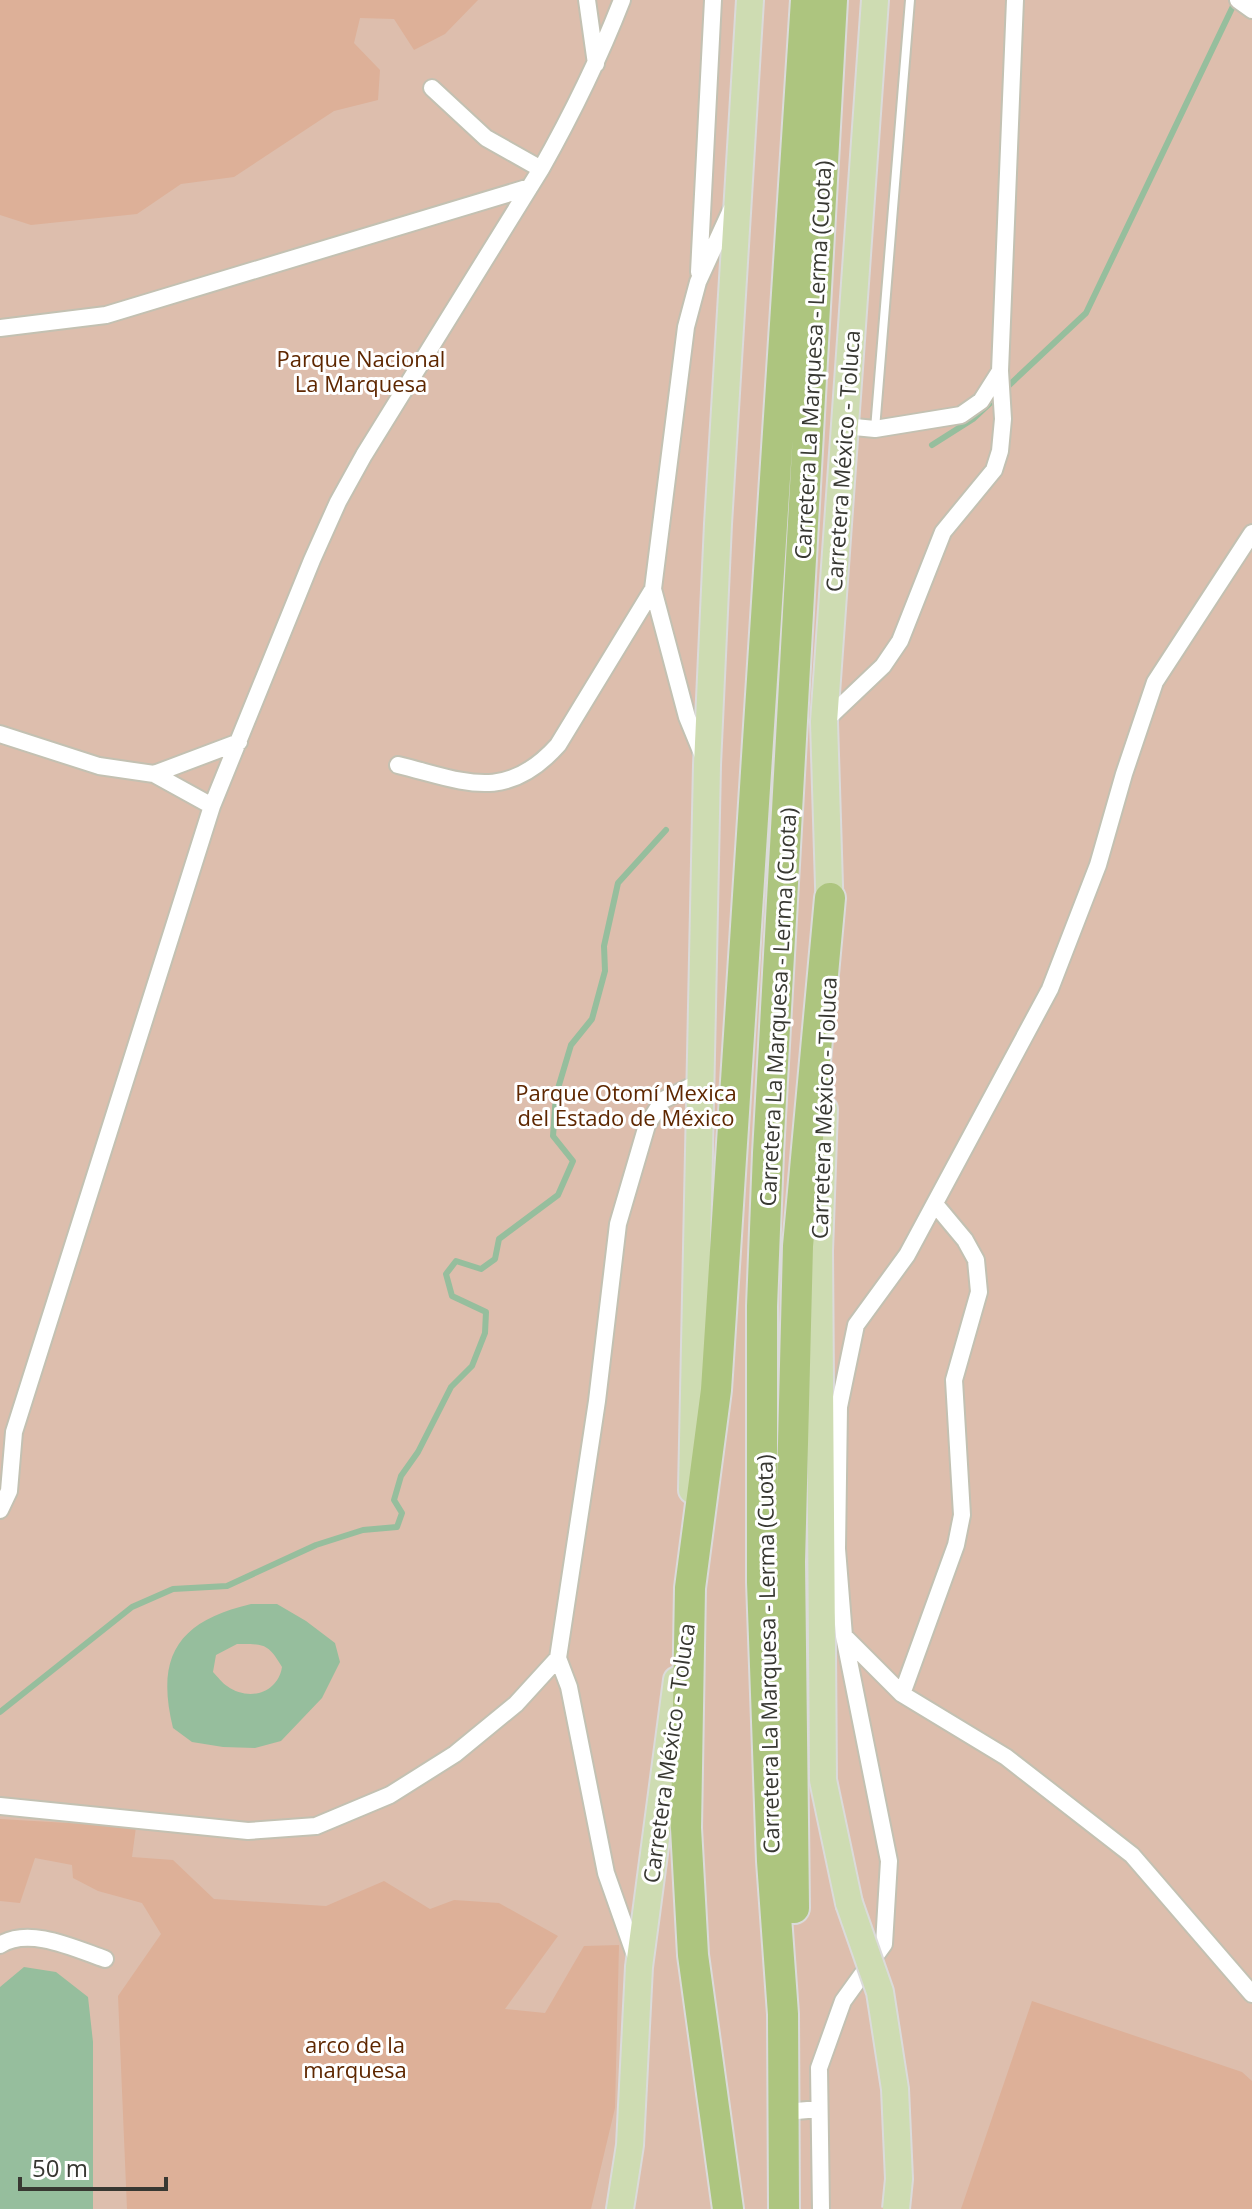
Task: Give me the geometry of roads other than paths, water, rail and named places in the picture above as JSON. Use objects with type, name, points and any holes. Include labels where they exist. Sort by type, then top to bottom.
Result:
[{"type":"highway","name":"Carretera La Marquesa - Lerma (Cuota)","points":[[728,2209],[693,1955],[686,1828],[690,1588],[716,1390],[806,0]]},
{"type":"highway","name":"Carretera La Marquesa - Lerma (Cuota)","points":[[783,2014],[772,1861],[762,1598],[762,1306],[768,1138],[832,0]]},
{"type":"highway","points":[[784,2209],[783,2014],[794,1922],[790,1562],[798,1246],[830,898]]},
{"type":"main road","name":"Carretera México - Toluca","points":[[620,2209],[630,2145],[639,1967],[690,1588],[707,765],[718,524],[750,0]]},
{"type":"main road","name":"Carretera México - Toluca","points":[[875,0],[824,722],[830,898],[819,1251],[820,1612],[823,1780],[849,1903],[880,1992],[895,2089],[899,2179],[896,2209]]},
{"type":"street","points":[[587,0],[596,66]]},
{"type":"street","points":[[0,1510],[9,1491],[7,1433],[212,806],[338,502],[387,417],[541,169],[596,66],[622,0]]},
{"type":"street","points":[[698,282],[713,0]]},
{"type":"street","points":[[824,722],[883,666],[900,641],[943,532],[994,470],[1000,451],[1015,0]]},
{"type":"street","points":[[432,88],[486,138],[541,169]]},
{"type":"street","points":[[0,328],[106,315],[530,187]]},
{"type":"street","points":[[707,765],[687,717],[653,589],[686,327],[698,282],[738,194]]},
{"type":"street","points":[[844,426],[875,429],[961,415],[981,401],[1001,378]]},
{"type":"street","points":[[821,2209],[819,2068],[843,2001],[884,1944],[889,1861],[844,1636],[837,1549],[839,1407],[856,1325],[907,1255],[1050,989],[1098,865],[1155,682],[1252,533]]},
{"type":"street","points":[[398,765],[476,784],[495,785],[529,771],[558,745],[653,589]]},
{"type":"street","points":[[0,734],[99,766],[154,774],[212,806]]},
{"type":"street","points":[[154,774],[239,742]]},
{"type":"street","points":[[639,1967],[606,1873],[569,1687],[558,1658],[597,1401],[618,1224],[647,1125],[663,1100],[700,1082]]},
{"type":"street","points":[[902,1694],[956,1545],[962,1515],[954,1380],[979,1292],[976,1260],[965,1240],[935,1204]]},
{"type":"street","points":[[820,1612],[902,1694],[1006,1757],[1132,1855],[1252,1994]]},
{"type":"street","points":[[0,1806],[248,1831],[316,1826],[390,1795],[455,1754],[516,1704],[558,1658]]},
{"type":"street","points":[[0,1945],[7,1940],[43,1938],[105,1959]]},
{"type":"street","points":[[785,2112],[819,2109]]},
{"type":"lane","points":[[875,429],[910,0]]},
{"type":"waterway","points":[[932,445],[973,419],[1086,313],[1235,2]]},
{"type":"waterway","points":[[0,1712],[132,1607],[173,1589],[227,1586],[316,1545],[363,1530],[397,1527],[402,1513],[394,1500],[401,1476],[418,1452],[451,1387],[472,1366],[485,1333],[486,1312],[452,1296],[446,1274],[456,1261],[481,1269],[495,1259],[499,1239],[558,1195],[573,1161],[553,1136],[556,1095],[571,1045],[592,1019],[605,971],[604,946],[618,883],[666,830]]},
{"type":"park label","name":"Parque Nacional La Marquesa","points":[[361,370]]},
{"type":"park label","name":"Parque Otomí Mexica del Estado de México","points":[[626,1104]]},
{"type":"park label","name":"arco de la marquesa","points":[[355,2056]]}]
